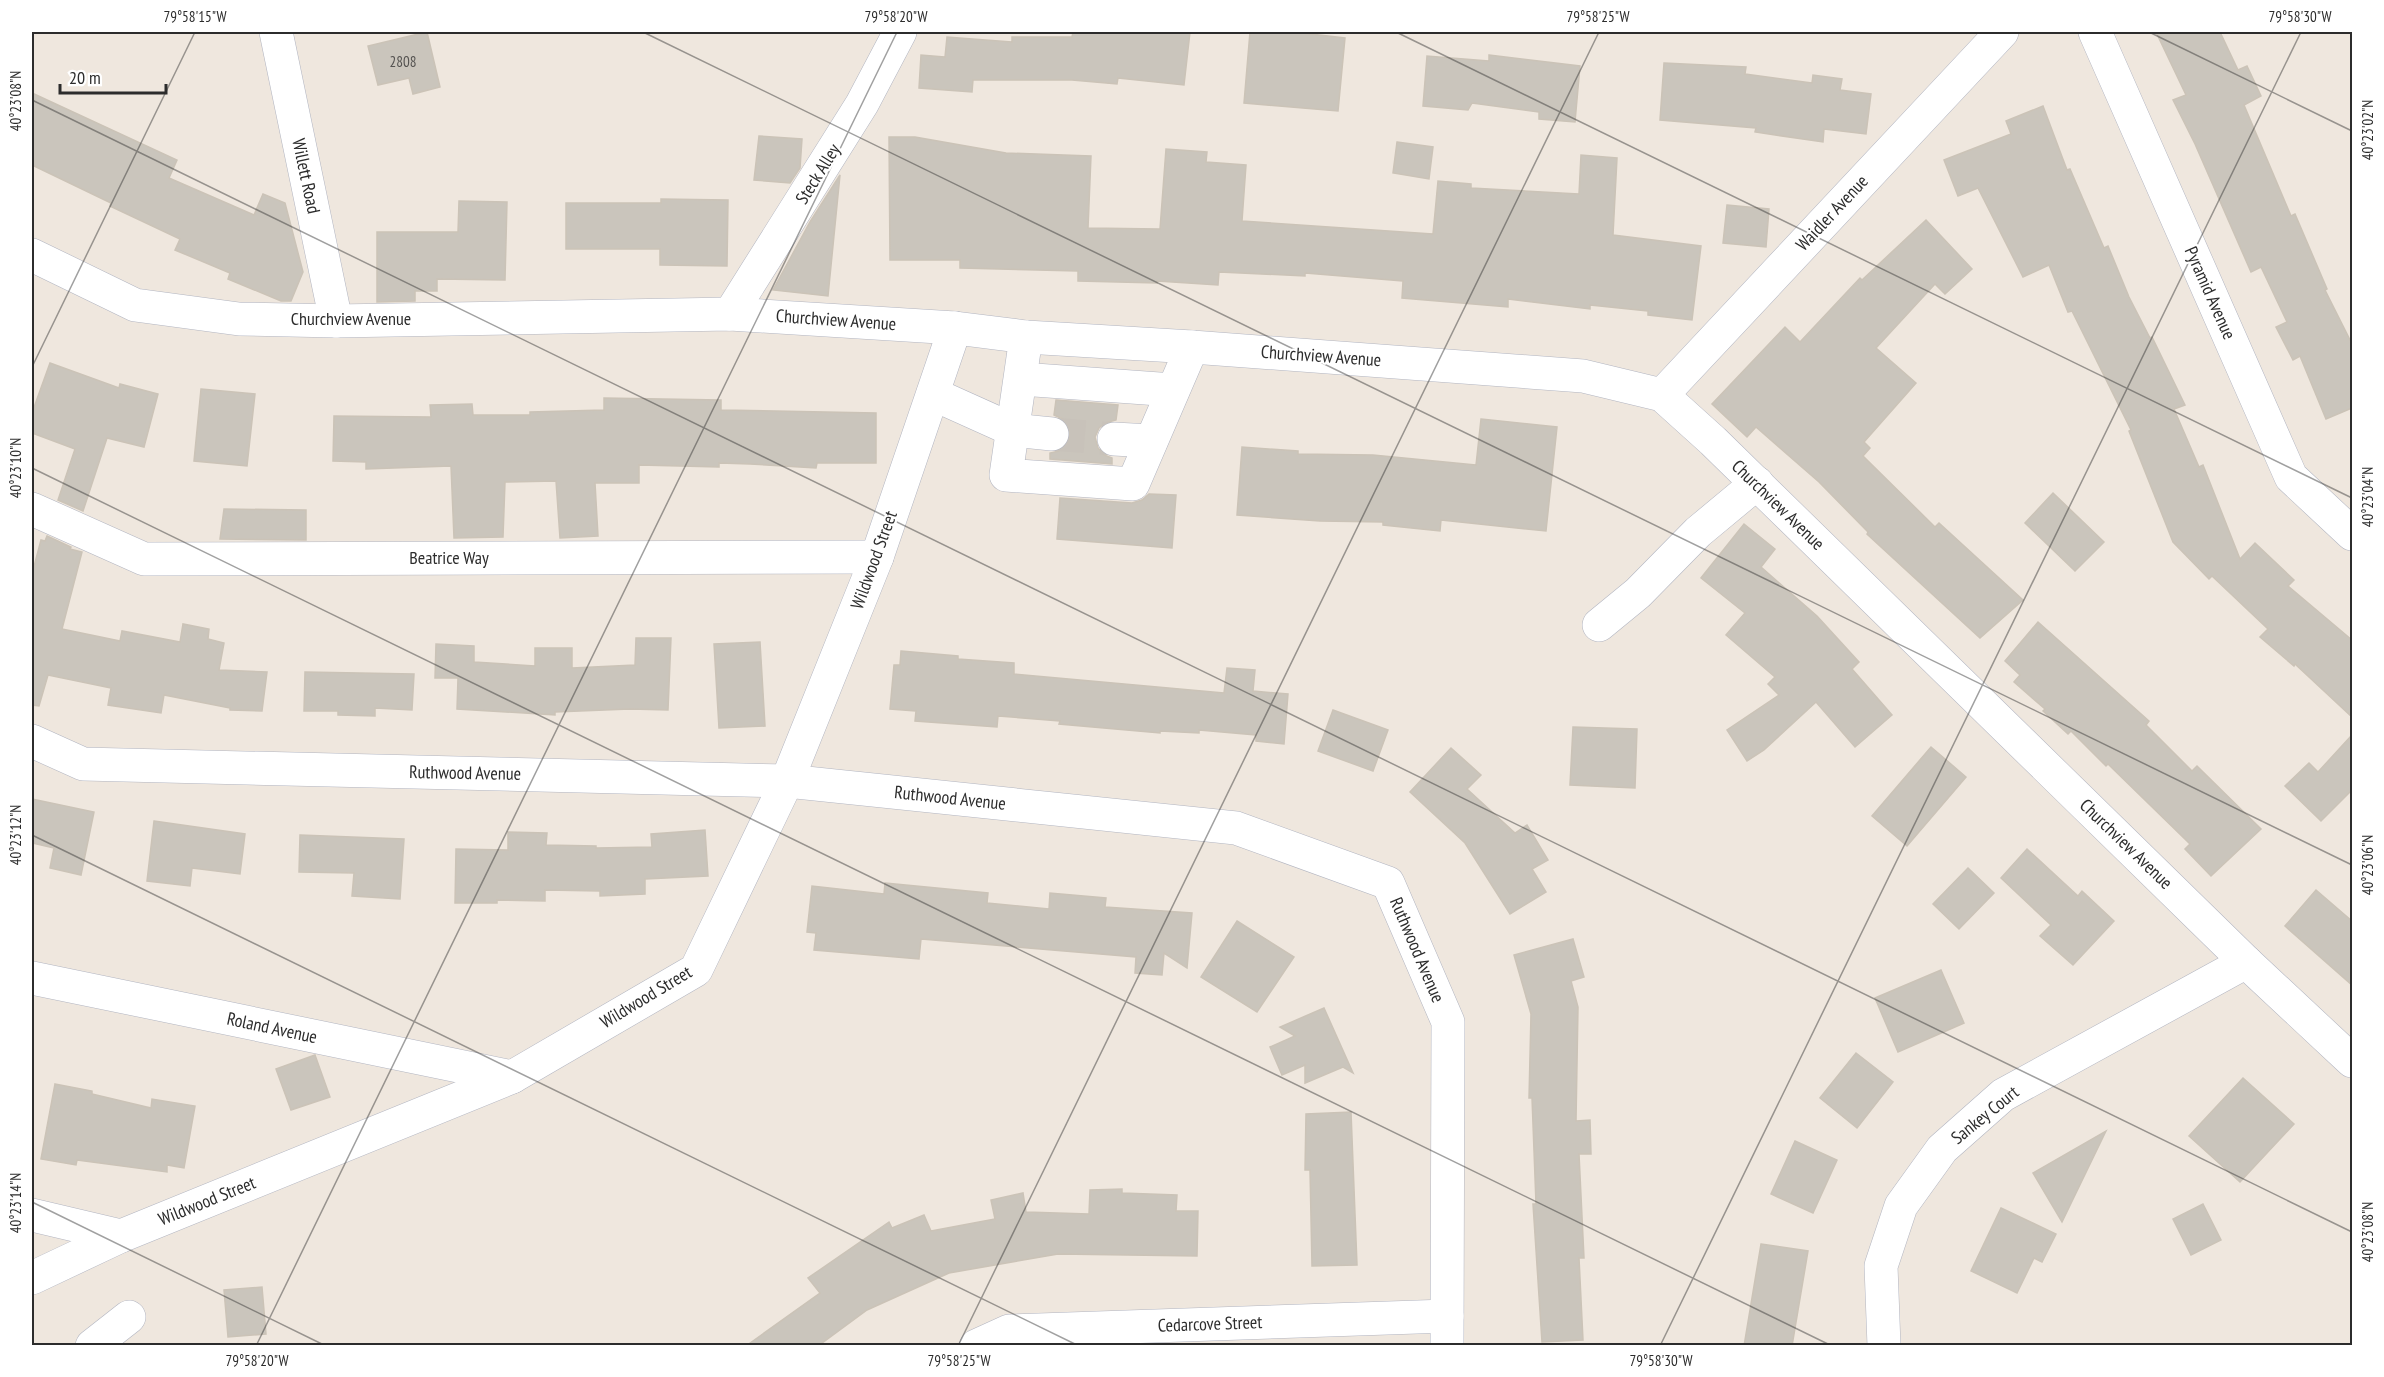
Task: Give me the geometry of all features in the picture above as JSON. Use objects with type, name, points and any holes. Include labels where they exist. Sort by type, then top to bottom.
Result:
[{"type":"street","name":"Willett Road","points":[[276,32],[336,321]]},
{"type":"street","name":"Steck Alley","points":[[730,314],[861,104],[900,32]]},
{"type":"street","name":"Waidler Avenue","points":[[1662,395],[2002,32]]},
{"type":"street","name":"Pyramid Avenue","points":[[2095,32],[2291,477],[2352,534]]},
{"type":"street","name":"Churchview Avenue","points":[[36,267],[135,304],[239,319],[336,321],[730,314],[955,328],[1026,337],[1583,376],[1662,395],[1756,483],[2247,962],[2352,1061]]},
{"type":"street","name":"Wildwood Street","points":[[32,1278],[121,1236],[512,1077],[696,970],[787,781],[877,557],[955,328]]},
{"type":"street","points":[[1026,337],[1006,475],[1133,484],[1192,347]]},
{"type":"street","points":[[1021,379],[1173,390]]},
{"type":"street","points":[[933,393],[1013,430],[1052,434]]},
{"type":"street","points":[[1114,438],[1151,441]]},
{"type":"street","points":[[1599,625],[1638,593],[1698,532],[1756,483]]},
{"type":"street","name":"Beatrice Way","points":[[32,509],[144,559],[877,557]]},
{"type":"street","name":"Ruthwood Avenue","points":[[32,741],[83,764],[787,781],[1236,828],[1388,883],[1448,1022],[1447,1331]]},
{"type":"street","name":"Sankey Court","points":[[1884,1346],[1881,1266],[1901,1206],[1942,1149],[2003,1095],[2247,962]]},
{"type":"street","name":"Roland Avenue","points":[[32,978],[512,1077]]},
{"type":"street","points":[[32,1215],[121,1236]]},
{"type":"street","points":[[92,1346],[129,1317]]},
{"type":"street","name":"Cedarcove Street","points":[[976,1346],[1008,1331],[1447,1331]]},
{"type":"building","points":[[427,32],[440,87],[413,94],[409,78],[378,85],[368,46]]},
{"type":"building","points":[[1073,32],[1190,32],[1184,85],[1118,78],[1117,84],[1072,80],[973,80],[972,92],[919,88],[921,55],[945,57],[947,37],[1012,42],[1012,37],[1072,37]]},
{"type":"building","points":[[1250,32],[1293,32],[1345,38],[1338,111],[1244,103]]},
{"type":"building","points":[[2156,32],[2220,32],[2238,70],[2247,66],[2261,96],[2244,105],[2291,216],[2295,214],[2327,289],[2325,290],[2352,344],[2352,408],[2326,419],[2300,356],[2293,360],[2276,327],[2287,322],[2261,267],[2251,272],[2195,144],[2173,100],[2186,95]]},
{"type":"building","points":[[1489,55],[1580,66],[1575,122],[1539,119],[1539,112],[1472,103],[1468,110],[1423,106],[1427,56],[1489,61]]},
{"type":"building","points":[[1664,63],[1746,67],[1745,74],[1812,83],[1813,75],[1842,79],[1840,90],[1871,94],[1866,134],[1824,129],[1823,142],[1755,132],[1756,128],[1660,120]]},
{"type":"building","points":[[32,93],[177,160],[169,178],[254,215],[263,194],[285,203],[303,272],[291,301],[281,301],[228,279],[230,273],[175,250],[180,239],[32,165]]},
{"type":"building","points":[[2043,106],[2067,170],[2070,169],[2104,248],[2108,246],[2129,297],[2150,338],[2152,337],[2185,405],[2174,409],[2199,467],[2203,465],[2240,559],[2255,543],[2294,580],[2288,586],[2352,640],[2352,717],[2295,664],[2294,666],[2260,637],[2268,629],[2212,576],[2209,579],[2173,542],[2129,431],[2131,430],[2072,311],[2068,312],[2049,265],[2023,277],[1978,188],[1958,196],[1944,160],[2011,134],[2006,121]]},
{"type":"building","points":[[759,136],[802,139],[800,168],[790,183],[754,180]]},
{"type":"building","points":[[889,137],[915,137],[1006,153],[1091,156],[1088,228],[1160,229],[1166,149],[1207,152],[1206,162],[1246,165],[1242,221],[1433,234],[1438,181],[1471,184],[1471,188],[1579,194],[1581,155],[1617,158],[1613,235],[1701,246],[1692,320],[1648,315],[1648,311],[1590,305],[1590,309],[1508,299],[1508,307],[1402,298],[1403,281],[1305,273],[1305,276],[1219,272],[1218,285],[1157,281],[1157,283],[1078,281],[1078,271],[960,268],[960,260],[890,260]]},
{"type":"building","points":[[1397,142],[1433,147],[1429,179],[1393,173]]},
{"type":"building","points":[[840,175],[828,296],[773,290],[810,222]]},
{"type":"building","points":[[661,199],[728,200],[727,266],[660,265],[660,249],[566,249],[566,203],[661,203]]},
{"type":"building","points":[[459,201],[507,202],[505,280],[437,279],[437,291],[415,291],[415,301],[377,302],[377,232],[458,232]]},
{"type":"building","points":[[1727,205],[1769,209],[1766,247],[1723,243]]},
{"type":"building","points":[[1926,220],[1972,269],[1945,294],[1935,284],[1876,348],[1916,383],[1864,442],[1870,448],[1863,456],[1935,527],[1939,523],[2023,600],[1980,638],[1867,534],[1868,532],[1819,482],[1756,427],[1747,437],[1712,404],[1785,327],[1800,342],[1860,278],[1862,280]]},
{"type":"building","points":[[50,363],[119,388],[120,384],[158,394],[144,447],[107,438],[83,511],[58,500],[75,449],[32,433],[32,413]]},
{"type":"building","points":[[201,389],[255,394],[247,466],[194,461]]},
{"type":"building","points":[[604,398],[721,400],[721,410],[876,413],[876,463],[817,463],[816,468],[719,463],[719,467],[639,465],[639,483],[595,483],[598,536],[560,538],[556,481],[505,482],[503,537],[454,538],[451,466],[366,469],[366,462],[333,461],[334,416],[431,417],[430,405],[472,404],[473,415],[530,415],[530,412],[604,410]]},
{"type":"building","points":[[1056,400],[1118,405],[1116,420],[1105,423],[1099,428],[1095,437],[1098,448],[1104,455],[1112,458],[1112,464],[1050,459],[1050,453],[1059,451],[1067,445],[1071,435],[1063,419],[1054,415]]},
{"type":"building","points":[[1481,419],[1557,427],[1546,531],[1441,520],[1440,531],[1383,525],[1383,522],[1320,521],[1237,515],[1242,447],[1298,451],[1298,454],[1373,455],[1476,465]]},
{"type":"building","points":[[2053,493],[2104,542],[2075,571],[2025,523]]},
{"type":"building","points":[[1149,494],[1176,495],[1172,548],[1057,539],[1060,498],[1132,503],[1142,500]]},
{"type":"building","points":[[224,509],[306,510],[306,540],[220,539]]},
{"type":"building","points":[[1744,524],[1775,549],[1761,567],[1817,616],[1859,662],[1852,669],[1892,715],[1855,747],[1816,702],[1764,750],[1747,761],[1727,730],[1779,695],[1768,684],[1775,677],[1726,635],[1745,613],[1701,578]]},
{"type":"building","points":[[47,536],[71,547],[70,549],[82,552],[62,629],[120,641],[122,631],[180,642],[183,624],[209,629],[208,639],[224,643],[219,670],[267,672],[262,711],[230,710],[230,708],[164,695],[161,713],[108,705],[111,688],[48,675],[39,706],[32,705],[32,574],[41,540],[45,541]]},
{"type":"building","points":[[2038,622],[2149,721],[2146,725],[2192,771],[2197,766],[2261,829],[2211,876],[2185,849],[2190,844],[2108,764],[2106,766],[2071,731],[2068,734],[2043,711],[2045,709],[2014,682],[2020,675],[2005,661]]},
{"type":"building","points":[[636,638],[671,638],[668,710],[555,712],[555,715],[457,709],[458,678],[435,678],[436,644],[474,646],[474,662],[535,666],[535,648],[572,648],[572,668],[635,665]]},
{"type":"building","points":[[760,642],[765,726],[719,728],[714,644]]},
{"type":"building","points":[[901,651],[958,656],[958,659],[1014,663],[1014,674],[1224,693],[1227,668],[1255,670],[1253,691],[1288,694],[1284,744],[1256,741],[1256,735],[1199,730],[1199,733],[1160,731],[1160,733],[998,716],[997,727],[915,721],[916,711],[890,709],[894,665],[900,665]]},
{"type":"building","points":[[305,672],[414,674],[412,710],[375,708],[375,716],[338,715],[338,711],[304,711]]},
{"type":"building","points":[[1333,710],[1388,730],[1373,771],[1318,751]]},
{"type":"building","points":[[1573,727],[1637,729],[1635,788],[1570,785]]},
{"type":"building","points":[[2352,735],[2352,790],[2321,821],[2285,786],[2309,763],[2318,772]]},
{"type":"building","points":[[1931,747],[1966,777],[1907,846],[1872,816]]},
{"type":"building","points":[[1451,748],[1481,775],[1467,789],[1515,833],[1527,825],[1548,860],[1532,869],[1546,892],[1510,914],[1465,843],[1410,792]]},
{"type":"building","points":[[32,799],[94,812],[81,875],[50,868],[54,848],[32,843]]},
{"type":"building","points":[[154,821],[245,834],[240,874],[192,868],[190,886],[147,881]]},
{"type":"building","points":[[705,830],[708,876],[645,879],[645,894],[600,896],[600,891],[545,890],[545,901],[497,900],[497,903],[455,903],[456,849],[508,850],[508,832],[547,833],[546,845],[596,846],[596,848],[652,847],[651,834]]},
{"type":"building","points":[[300,835],[404,839],[400,899],[352,896],[354,873],[299,872]]},
{"type":"building","points":[[2027,849],[2078,896],[2082,891],[2114,921],[2073,965],[2040,936],[2051,925],[2001,878]]},
{"type":"building","points":[[1968,868],[1994,893],[1959,929],[1933,904]]},
{"type":"building","points":[[885,883],[988,893],[987,903],[1049,909],[1050,893],[1106,898],[1105,907],[1192,913],[1187,968],[1164,953],[1162,975],[1135,973],[1136,957],[921,939],[919,959],[814,950],[816,933],[807,932],[812,886],[884,894]]},
{"type":"building","points":[[2316,890],[2352,921],[2352,985],[2285,926]]},
{"type":"building","points":[[1237,921],[1294,957],[1257,1012],[1201,977]]},
{"type":"building","points":[[1573,939],[1584,977],[1571,981],[1578,1007],[1576,1121],[1590,1120],[1591,1154],[1579,1154],[1584,1258],[1579,1258],[1583,1340],[1542,1342],[1533,1204],[1536,1204],[1532,1098],[1529,1098],[1531,1014],[1514,955]]},
{"type":"building","points":[[1941,970],[1964,1023],[1898,1052],[1875,998]]},
{"type":"building","points":[[1324,1008],[1353,1073],[1343,1067],[1305,1083],[1305,1065],[1282,1075],[1270,1047],[1295,1036],[1280,1027]]},
{"type":"building","points":[[1856,1053],[1893,1082],[1857,1128],[1820,1098]]},
{"type":"building","points":[[315,1055],[330,1097],[291,1110],[276,1069]]},
{"type":"building","points":[[2243,1078],[2294,1124],[2240,1182],[2189,1136]]},
{"type":"building","points":[[55,1084],[92,1091],[92,1094],[151,1108],[152,1099],[195,1106],[184,1168],[167,1165],[167,1172],[77,1160],[76,1165],[41,1159]]},
{"type":"building","points":[[1351,1112],[1357,1265],[1312,1266],[1310,1170],[1305,1170],[1306,1114]]},
{"type":"building","points":[[2106,1131],[2062,1222],[2033,1173]]},
{"type":"building","points":[[1795,1141],[1837,1160],[1813,1213],[1771,1194]]},
{"type":"building","points":[[1122,1189],[1122,1193],[1177,1195],[1176,1211],[1198,1211],[1197,1256],[1058,1254],[949,1273],[867,1310],[818,1346],[746,1346],[820,1293],[808,1278],[889,1222],[892,1228],[924,1215],[931,1231],[995,1219],[991,1200],[1023,1193],[1026,1212],[1089,1214],[1090,1190]]},
{"type":"building","points":[[2203,1204],[2221,1240],[2191,1255],[2173,1219]]},
{"type":"building","points":[[2001,1208],[2056,1234],[2042,1262],[2034,1258],[2017,1293],[1971,1271]]},
{"type":"building","points":[[1761,1244],[1808,1251],[1792,1346],[1744,1346]]},
{"type":"building","points":[[262,1287],[266,1334],[228,1337],[224,1290]]},
{"type":"tunnel","points":[[1052,434],[1114,439]]}]
